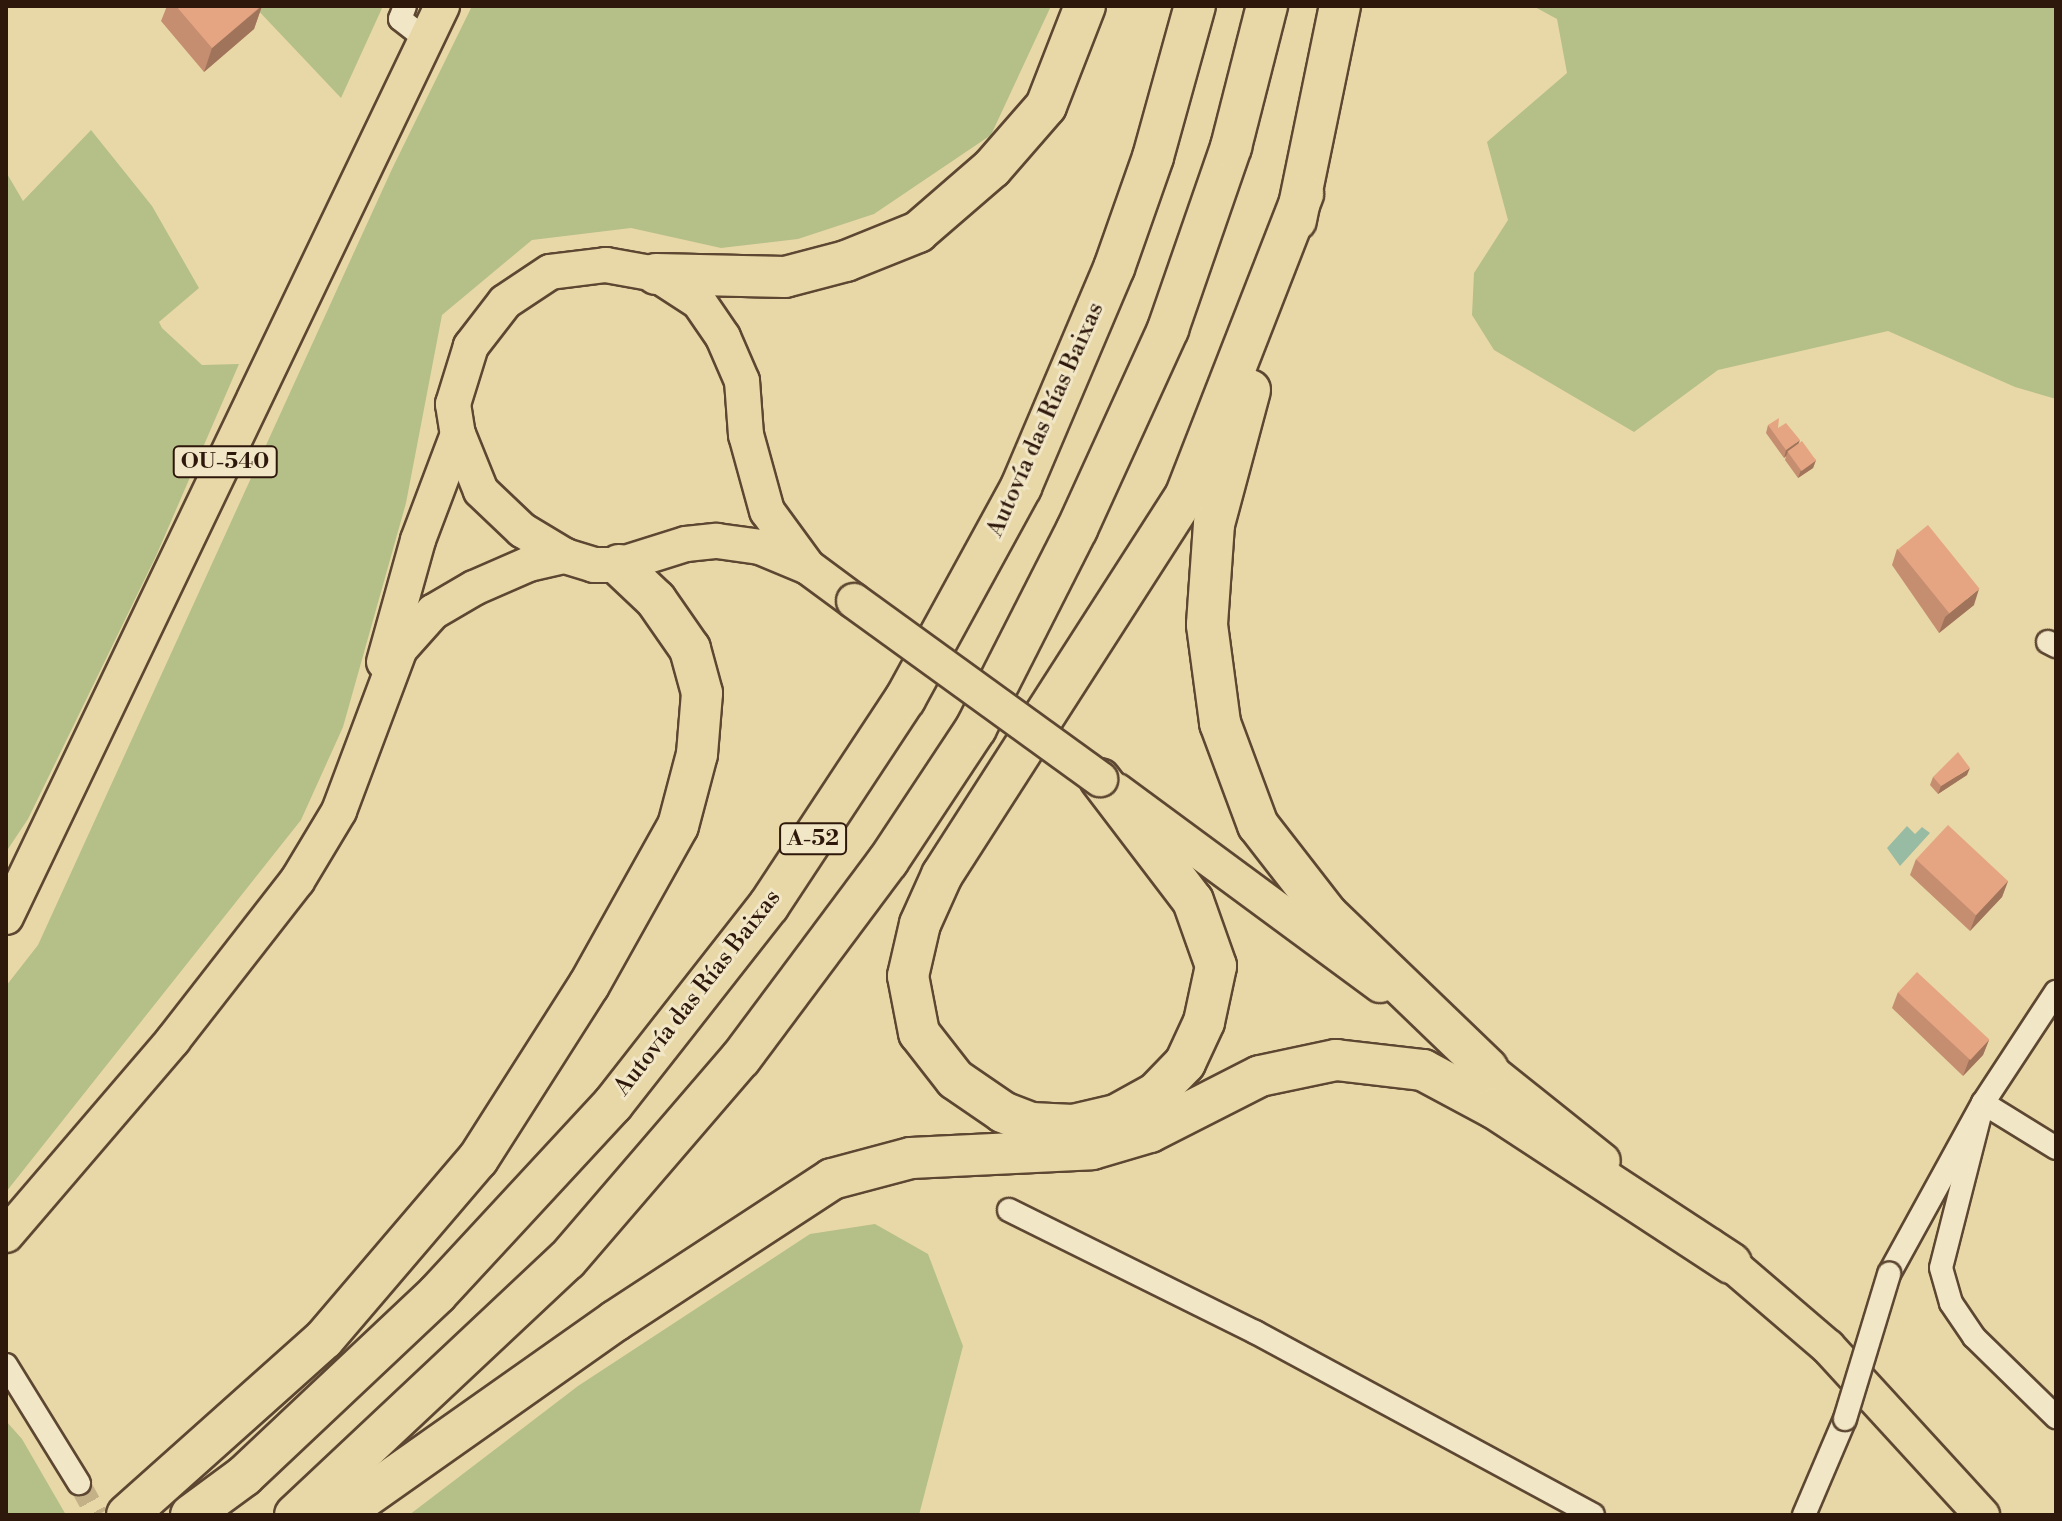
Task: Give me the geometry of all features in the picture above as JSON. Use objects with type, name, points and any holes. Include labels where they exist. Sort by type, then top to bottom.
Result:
[{"type":"highway","points":[[656,274],[785,277],[846,261],[918,232],[992,168],[1046,106],[1085,6]]},
{"type":"highway","name":"Autovía das Rías Baixas","points":[[191,1515],[244,1476],[437,1294],[613,1104],[769,905],[905,699],[1021,487],[1114,268],[1153,157],[1195,6]]},
{"type":"highway","name":"A-52","points":[[295,1515],[567,1260],[750,1046],[888,861],[976,728],[1077,529],[1168,329],[1231,147],[1267,6]]},
{"type":"highway","points":[[1340,6],[1303,194],[1214,524],[1207,625],[1220,723],[1266,836],[1327,914],[1488,1069]]},
{"type":"highway","points":[[1100,779],[1193,901],[1216,966],[1204,1022],[1185,1063],[1156,1093],[1116,1115],[1073,1125],[1031,1123],[1003,1112],[955,1079],[919,1033],[908,976],[920,924],[942,875],[1185,497],[1303,194]]},
{"type":"highway","points":[[127,1515],[324,1339],[478,1159],[589,985],[678,826],[697,754],[702,693],[690,649],[656,600],[619,565]]},
{"type":"highway","points":[[340,1515],[615,1321],[832,1179],[911,1158],[1092,1149],[1150,1132],[1260,1076],[1336,1060],[1423,1070],[1494,1108],[1731,1263]]},
{"type":"main road","name":"OU-540","points":[[6,917],[442,6]]},
{"type":"main road","points":[[808,567],[767,511],[746,435],[742,381],[723,337],[699,302],[656,274],[606,265],[550,272],[505,302],[471,346],[453,404],[458,434],[481,491],[522,530],[565,556],[619,565],[686,544],[717,541],[760,547],[808,567],[1100,779],[1488,1069],[1731,1263],[1828,1347],[1982,1515]]},
{"type":"main road","points":[[374,713],[418,540],[458,434]]},
{"type":"main road","points":[[6,1235],[173,1040],[297,881],[339,811],[400,649],[433,612],[529,564],[565,556]]},
{"type":"street","points":[[405,6],[400,19],[426,39]]},
{"type":"street","points":[[1804,1515],[1845,1419],[1889,1274],[1983,1103],[2056,992]]},
{"type":"street","points":[[1983,1103],[2056,1148]]},
{"type":"street","points":[[1983,1103],[1941,1268],[1951,1303],[1974,1337],[2056,1417]]},
{"type":"street","points":[[1009,1210],[1255,1332],[1593,1515]]},
{"type":"street","points":[[8,1370],[79,1483]]},
{"type":"shaded area","points":[[254,6],[383,6],[341,98]]},
{"type":"shaded area","points":[[472,6],[1051,6],[991,135],[874,214],[798,239],[721,248],[631,228],[532,240],[442,315],[406,503],[343,727],[301,820],[6,1192],[6,986],[38,945],[392,169]]},
{"type":"shaded area","points":[[1533,6],[2056,6],[2056,399],[2015,387],[1888,331],[1718,370],[1634,432],[1494,350],[1472,315],[1474,273],[1508,220],[1487,142],[1567,73],[1557,19]]},
{"type":"shaded area","points":[[91,130],[152,206],[199,288],[159,322],[162,328],[202,365],[239,364],[156,556],[28,819],[6,852],[6,172],[23,201]]},
{"type":"shaded area","points":[[1907,826],[1915,834],[1922,827],[1930,833],[1900,866],[1887,848]]},
{"type":"shaded area","points":[[875,1224],[928,1254],[963,1346],[919,1515],[409,1515],[578,1386],[810,1234]]},
{"type":"shaded area","points":[[6,1421],[22,1439],[66,1515],[6,1515]]},
{"type":"building","points":[[176,6],[261,6],[212,48]]},
{"type":"building","points":[[1779,418],[1778,428],[1786,423],[1800,440],[1786,450],[1768,425]]},
{"type":"building","points":[[1802,441],[1816,460],[1802,471],[1787,452]]},
{"type":"building","points":[[1928,525],[1980,589],[1949,613],[1898,550]]},
{"type":"building","points":[[1958,752],[1970,768],[1941,786],[1933,777]]},
{"type":"building","points":[[1948,825],[2008,881],[1976,915],[1916,859]]},
{"type":"building","points":[[1917,972],[1989,1040],[1970,1060],[1898,992]]},
{"type":"tunnel","points":[[79,1483],[97,1515]]}]
